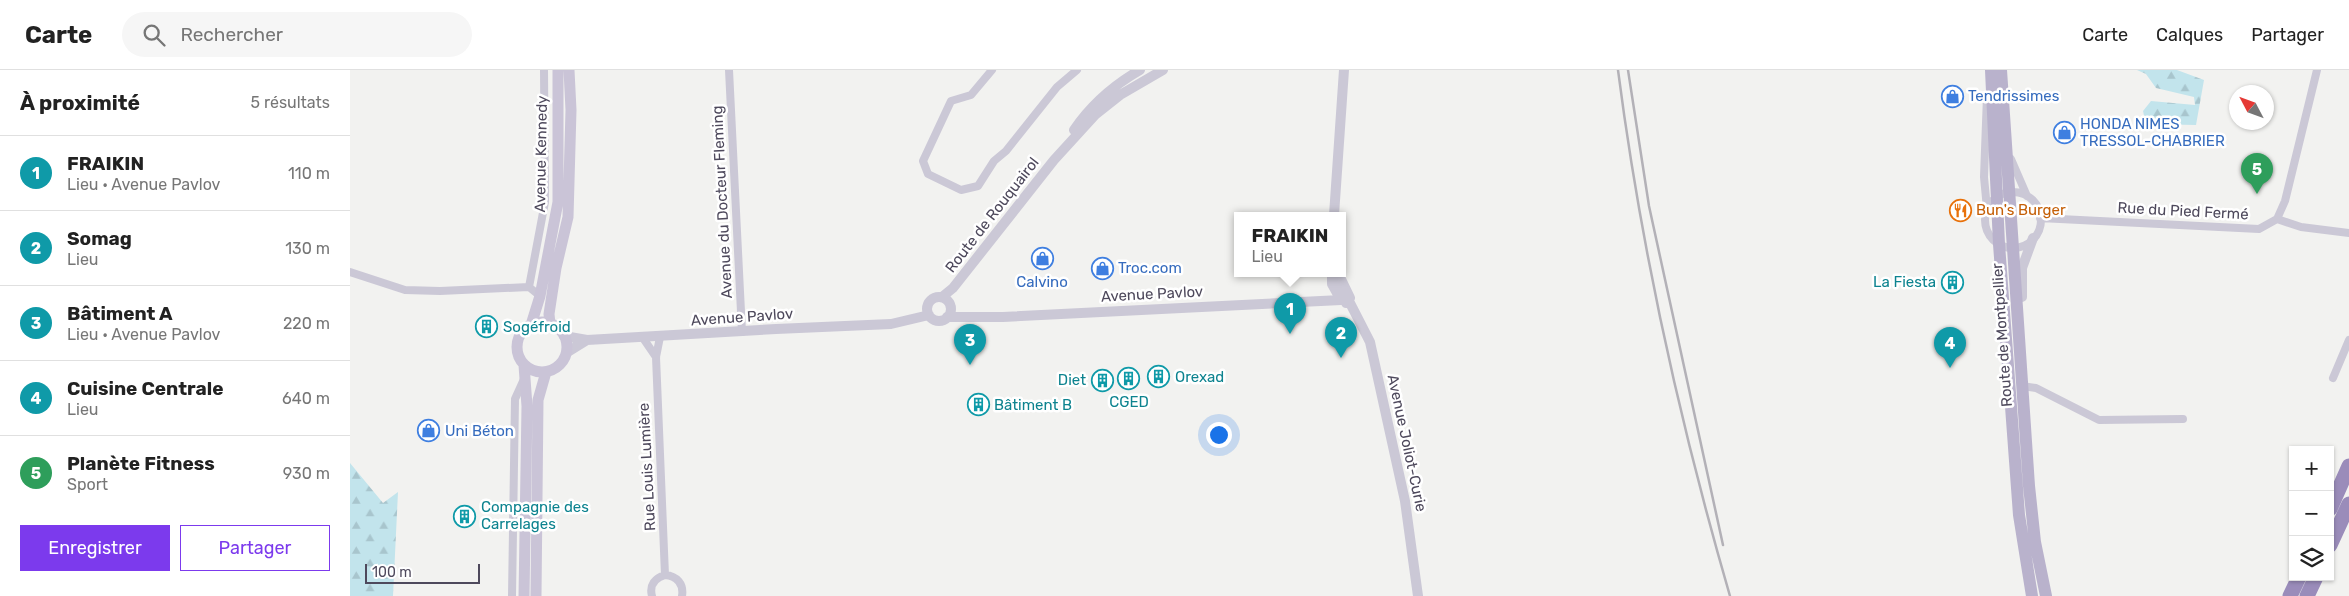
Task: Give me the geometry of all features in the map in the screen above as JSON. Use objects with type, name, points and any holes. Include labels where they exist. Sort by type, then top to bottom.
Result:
[{"type":"highway","points":[[2334,500],[2349,466]]},
{"type":"highway","points":[[2334,536],[2349,504]]},
{"type":"highway","points":[[2290,596],[2297,581]]},
{"type":"highway","points":[[2307,596],[2314,581]]},
{"type":"main road","name":"Avenue Kennedy","points":[[531,325],[540,296],[558,202],[558,70]]},
{"type":"main road","name":"Avenue Kennedy","points":[[550,324],[549,314],[556,268],[568,217],[571,110],[568,70]]},
{"type":"main road","name":"Route de Montpellier","points":[[1989,70],[1999,244],[2019,516],[2032,596]]},
{"type":"main road","name":"Route de Montpellier","points":[[2001,70],[2022,386],[2035,542],[2046,596]]},
{"type":"main road","points":[[524,596],[527,406],[525,371],[517,344],[524,330],[531,325],[544,322],[550,324],[564,336],[566,353],[559,365],[546,372],[525,371]]},
{"type":"main road","points":[[536,596],[538,400],[546,372]]},
{"type":"street","points":[[529,287],[545,202],[544,70]]},
{"type":"street","name":"Avenue du Docteur Fleming","points":[[729,70],[742,332]]},
{"type":"street","points":[[991,70],[971,95],[951,101],[923,161],[928,174],[961,190],[978,186],[994,160],[1006,151],[1057,87],[1077,70]]},
{"type":"street","name":"Route de Rouquairol","points":[[1054,160],[1076,127],[1091,109],[1123,80],[1140,70]]},
{"type":"street","name":"Route de Rouquairol","points":[[928,311],[934,298],[942,297],[953,288],[1054,160],[1096,114],[1120,95],[1163,70]]},
{"type":"street","points":[[1334,212],[1344,70]]},
{"type":"street","points":[[1989,70],[1984,177],[1984,199],[1987,209],[1986,227],[1990,235],[1999,244],[2012,247],[2024,245],[2033,238]]},
{"type":"street","points":[[2317,70],[2285,202],[2276,219],[2301,227],[2349,233]]},
{"type":"street","points":[[2006,140],[2014,169],[2027,196],[2038,207],[2040,218],[2039,229],[2033,238],[2022,268],[2025,346],[2021,360]]},
{"type":"street","points":[[1987,209],[1997,197],[2009,192],[2027,196]]},
{"type":"street","name":"Rue du Pied Fermé","points":[[2040,218],[2259,228],[2276,219]]},
{"type":"street","points":[[350,272],[405,290],[440,291],[529,287],[540,296]]},
{"type":"street","name":"Avenue Joliot-Curie","points":[[1332,277],[1332,284],[1344,297],[1370,342],[1405,501],[1418,596]]},
{"type":"street","name":"Avenue Joliot-Curie","points":[[1339,277],[1344,297]]},
{"type":"street","name":"Route de Rouquairol","points":[[949,311],[953,288]]},
{"type":"street","points":[[942,297],[949,311]]},
{"type":"street","name":"Avenue Pavlov","points":[[564,336],[587,340],[643,338],[900,322],[928,311],[938,320],[949,311],[964,319],[1344,297]]},
{"type":"street","name":"Rue Louis Lumière","points":[[660,337],[656,357],[665,575]]},
{"type":"street","points":[[643,338],[656,357]]},
{"type":"street","name":"Avenue Pavlov","points":[[566,353],[587,340]]},
{"type":"street","points":[[2333,378],[2349,340]]},
{"type":"street","points":[[512,596],[515,399],[525,371]]},
{"type":"street","points":[[2022,386],[2036,388],[2099,420],[2183,419]]},
{"type":"street","points":[[652,596],[652,586],[655,581],[665,575],[676,578],[680,582],[682,596]]},
{"type":"green space","points":[[2137,70],[2177,70],[2204,80],[2196,125],[2146,124],[2143,111],[2151,101],[2195,105],[2194,97],[2156,88],[2146,74]]},
{"type":"green space","points":[[350,463],[383,503],[398,492],[393,596],[350,596]]},
{"type":"railway","points":[[1618,70],[1638,203],[1664,335],[1695,466],[1730,596]]},
{"type":"railway","points":[[1628,70],[1649,206],[1723,545]]},
{"type":"place","name":"Tendrissimes","points":[[1952,96]]},
{"type":"place","name":"HONDA NIMES TRESSOL-CHABRIER","points":[[2064,133]]},
{"type":"place","name":"Planète Fitness","points":[[2257,194]]},
{"type":"place","name":"Bun's Burger","points":[[1960,210]]},
{"type":"place","name":"Calvino","points":[[1042,259]]},
{"type":"place","name":"Troc.com","points":[[1102,268]]},
{"type":"place","name":"La Fiesta","points":[[1952,282]]},
{"type":"place","name":"Sogéfroid","points":[[487,327]]},
{"type":"place","name":"FRAIKIN","points":[[1290,334]]},
{"type":"place","name":"Somag","points":[[1341,358]]},
{"type":"place","name":"Bâtiment A","points":[[970,365]]},
{"type":"place","name":"Cuisine Centrale","points":[[1950,368]]},
{"type":"place","name":"Orexad","points":[[1159,377]]},
{"type":"place","name":"CGED","points":[[1129,379]]},
{"type":"place","name":"Diet","points":[[1102,380]]},
{"type":"place","name":"Bâtiment B","points":[[978,405]]},
{"type":"place","name":"Uni Béton","points":[[429,431]]},
{"type":"place","name":"Compagnie des Carrelages","points":[[465,516]]}]
